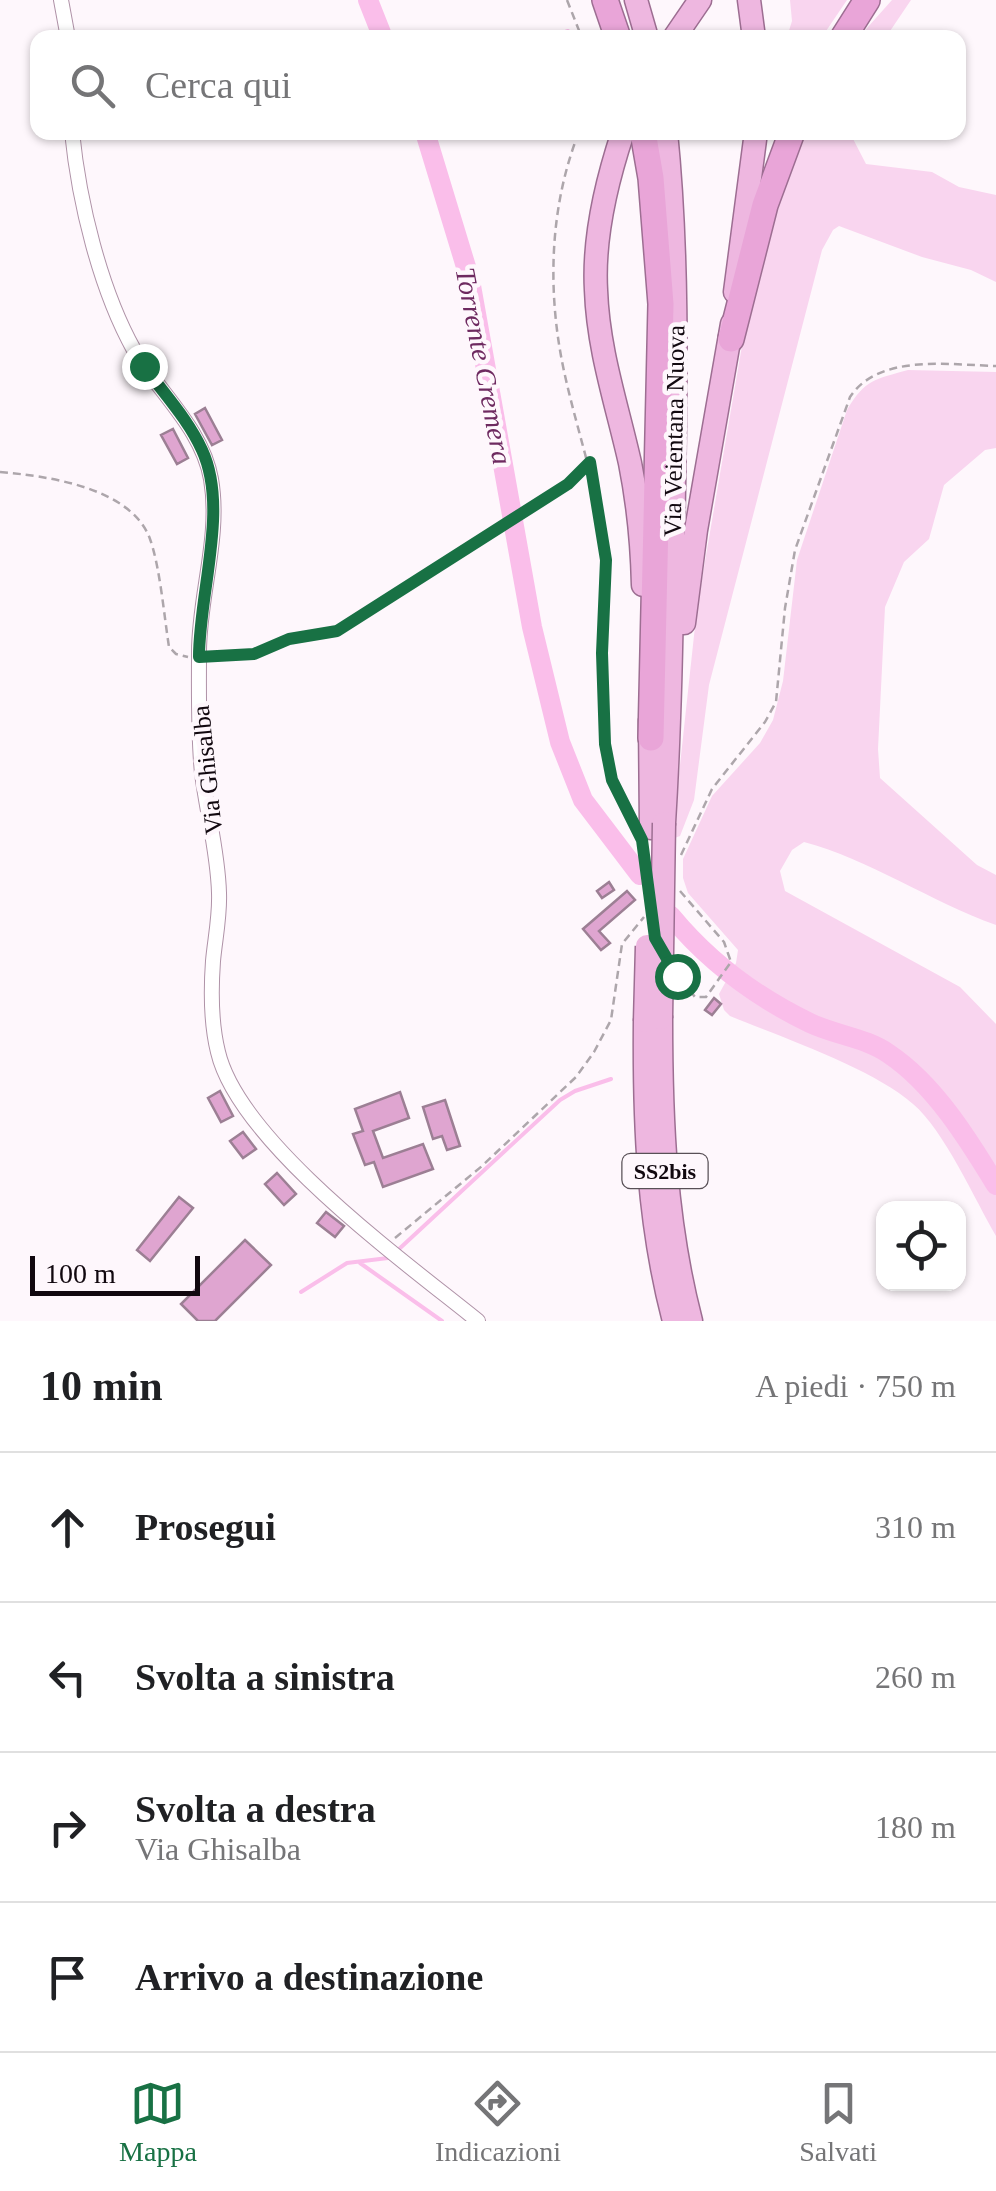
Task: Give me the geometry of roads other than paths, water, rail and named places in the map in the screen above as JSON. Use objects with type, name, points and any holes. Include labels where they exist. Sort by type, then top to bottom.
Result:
[{"type":"highway","points":[[605,0],[615,30]]},
{"type":"highway","points":[[636,0],[644,30]]},
{"type":"highway","points":[[749,0],[753,30]]},
{"type":"highway","points":[[848,30],[868,0]]},
{"type":"highway","points":[[621,140],[598,240],[596,289],[605,368],[629,462],[642,540],[660,734]]},
{"type":"highway","points":[[645,140],[652,178],[662,304],[660,734]]},
{"type":"highway","name":"Via Veientana Nuova","points":[[660,734],[676,312],[667,140]]},
{"type":"highway","points":[[732,338],[736,273],[755,140]]},
{"type":"highway","points":[[660,734],[732,338],[765,205],[789,140]]},
{"type":"highway","name":"SS2bis","points":[[660,734],[648,830],[653,1020],[675,1250],[691,1321]]},
{"type":"highway","name":"SS2bis","points":[[653,1020],[645,1139],[661,1262],[674,1321]]},
{"type":"street","points":[[61,0],[67,30]]},
{"type":"street","name":"Via Ghisalba","points":[[74,140],[99,268],[110,301],[136,354],[196,438],[211,477],[214,518],[204,582],[199,657],[202,773],[220,898],[212,966],[218,1053],[232,1089],[255,1123],[319,1189],[478,1321]]},
{"type":"waterway","name":"Torrente Cremera","points":[[368,0],[380,30]]},
{"type":"waterway","name":"Torrente Cremera","points":[[427,140],[470,280],[532,627],[560,742],[583,800],[640,875]]},
{"type":"waterway","name":"Torrente Cremera","points":[[671,916],[717,963],[771,1002],[810,1023],[880,1049],[905,1066],[949,1114],[996,1185]]},
{"type":"waterway","points":[[301,1292],[347,1263],[388,1258],[560,1100],[611,1079]]},
{"type":"waterway","points":[[360,1263],[442,1321]]}]
